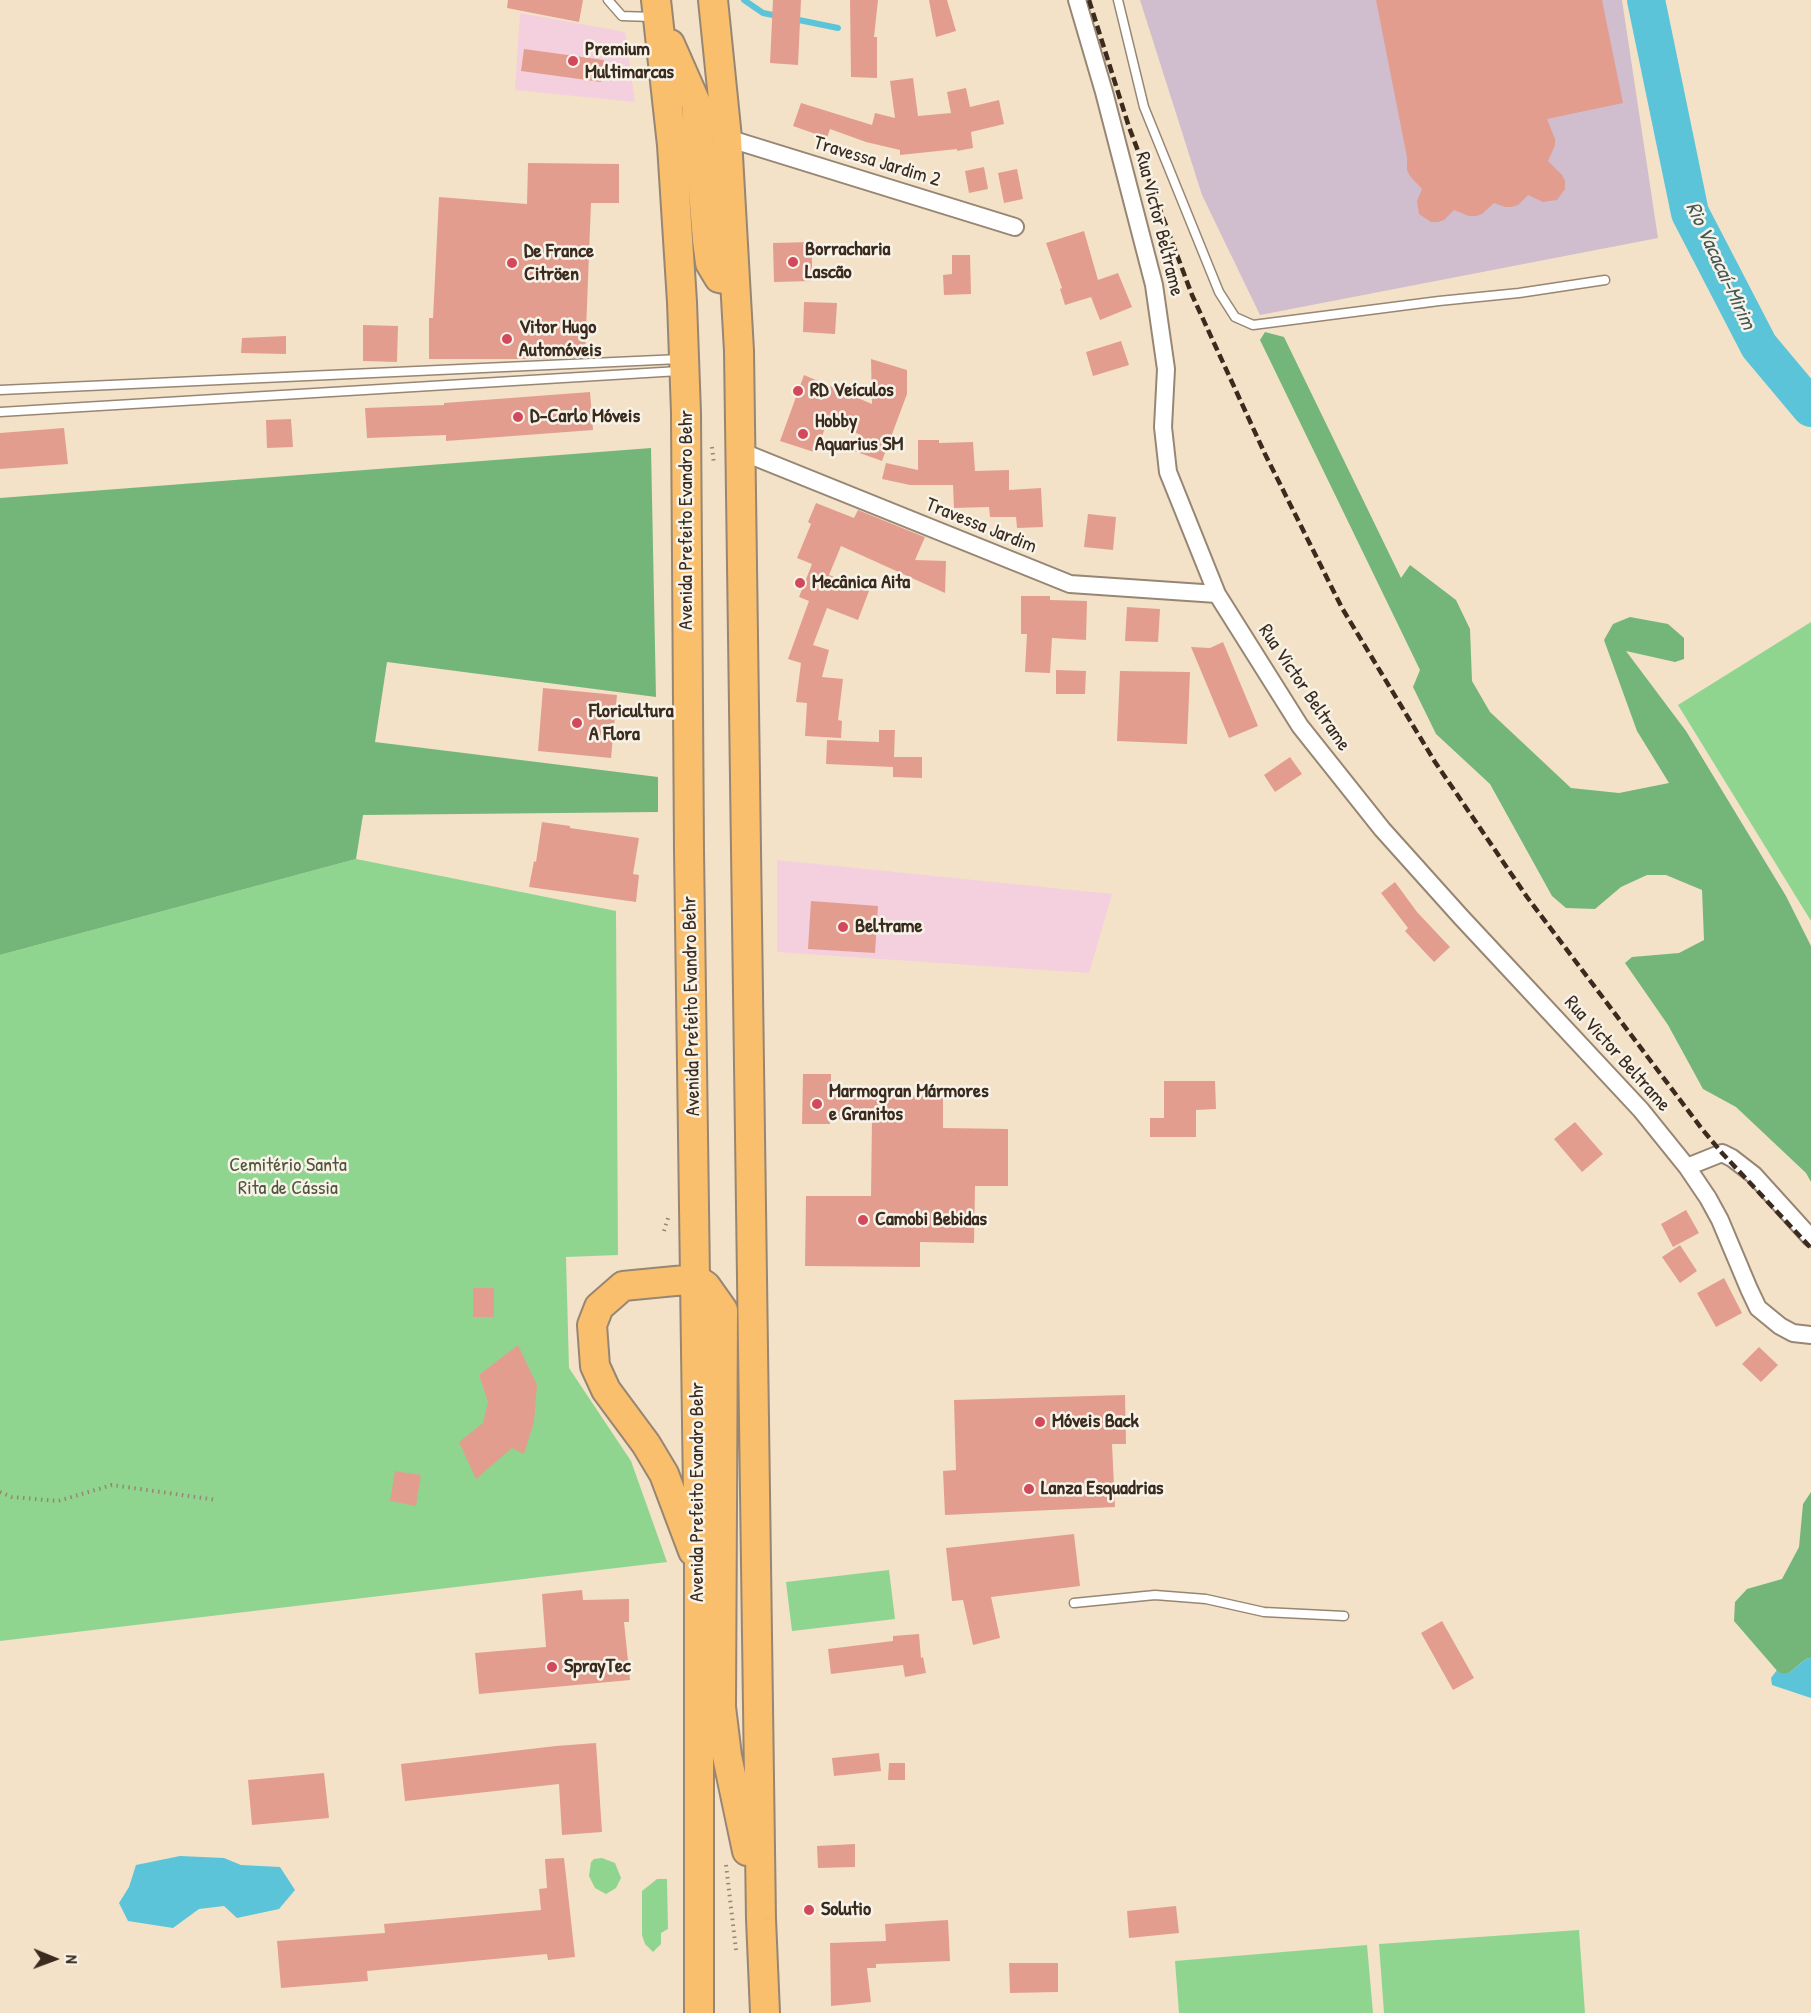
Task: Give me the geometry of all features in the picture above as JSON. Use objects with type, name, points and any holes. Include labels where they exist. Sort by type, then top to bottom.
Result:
[{"type":"highway","points":[[713,0],[727,138],[739,351],[761,1919],[765,2013]]},
{"type":"highway","points":[[657,9],[696,103],[706,240],[710,263],[719,278],[735,281]]},
{"type":"highway","name":"Avenida Prefeito Evandro Behr","points":[[657,9],[672,145],[684,365],[699,1564],[699,2013]]},
{"type":"highway","points":[[699,1564],[664,1474],[646,1444],[606,1390],[595,1366],[592,1325],[599,1307],[623,1286],[696,1279],[706,1286],[723,1310],[722,1707],[727,1756],[761,1919]]},
{"type":"street","name":"Rua Victor Beltrame","points":[[1077,0],[1155,285],[1166,369],[1163,428],[1168,472],[1217,594],[1300,726],[1382,828],[1461,917],[1641,1110],[1687,1167],[1708,1197],[1720,1220],[1758,1308],[1780,1326],[1794,1333],[1811,1335]]},
{"type":"street","name":"Travessa Jardim 2","points":[[727,138],[1015,227]]},
{"type":"street","name":"Travessa Jardim","points":[[740,451],[1070,584],[1217,594]]},
{"type":"street","points":[[1687,1167],[1722,1153],[1732,1158],[1754,1175],[1811,1238]]},
{"type":"lane","points":[[608,0],[622,16],[657,9]]},
{"type":"lane","points":[[1118,0],[1143,107],[1219,292],[1235,316],[1253,325],[1519,293],[1605,279]]},
{"type":"lane","points":[[0,390],[684,365]]},
{"type":"lane","points":[[0,412],[684,365]]},
{"type":"lane","points":[[1074,1603],[1155,1595],[1206,1599],[1264,1612],[1344,1616]]},
{"type":"path","points":[[712,442],[714,465]]},
{"type":"path","points":[[0,1492],[12,1497],[58,1501],[112,1485],[217,1500]]},
{"type":"path","points":[[725,1856],[737,1957]]},
{"type":"shaded area","points":[[1140,0],[1622,0],[1658,238],[1260,315],[1202,195]]},
{"type":"shaded area","name":"Premium Multimarcas","points":[[520,13],[625,32],[635,102],[515,90]]},
{"type":"shaded area","points":[[777,860],[1112,894],[1089,973],[777,952]]},
{"type":"green space","points":[[1265,332],[1284,337],[1401,578],[1410,565],[1456,600],[1470,629],[1472,681],[1490,712],[1571,788],[1619,793],[1669,783],[1637,731],[1604,640],[1613,624],[1630,617],[1668,624],[1684,638],[1684,659],[1675,662],[1626,651],[1686,731],[1786,896],[1811,946],[1811,1182],[1806,1173],[1736,1107],[1703,1089],[1668,1025],[1625,963],[1632,957],[1679,953],[1704,940],[1702,890],[1666,875],[1647,875],[1621,887],[1595,909],[1566,908],[1552,896],[1490,784],[1436,734],[1413,687],[1420,670],[1260,340]]},
{"type":"green space","points":[[651,448],[656,697],[387,662],[375,742],[658,777],[658,812],[363,815],[356,859],[0,955],[0,498]]},
{"type":"green space","points":[[1811,622],[1811,921],[1678,705]]},
{"type":"green space","name":"Cemitério Santa Rita de Cássia","points":[[356,859],[616,911],[618,1255],[566,1257],[569,1368],[631,1461],[667,1562],[0,1641],[0,955]]},
{"type":"green space","points":[[1811,1492],[1811,1658],[1806,1659],[1789,1673],[1779,1673],[1734,1621],[1735,1602],[1747,1589],[1782,1579],[1799,1547],[1803,1504]]},
{"type":"green space","points":[[889,1570],[895,1619],[792,1631],[786,1582]]},
{"type":"green space","points":[[602,1858],[615,1863],[621,1878],[616,1888],[606,1894],[595,1888],[589,1876],[591,1862]]},
{"type":"green space","points":[[657,1879],[667,1879],[668,1929],[661,1933],[661,1944],[653,1952],[645,1944],[642,1935],[642,1891]]},
{"type":"green space","points":[[1579,1930],[1585,2013],[1384,2013],[1379,1944]]},
{"type":"green space","points":[[1367,1945],[1373,2013],[1179,2013],[1175,1961]]},
{"type":"water","points":[[1811,1658],[1811,1698],[1772,1685],[1771,1678],[1777,1670],[1779,1673],[1789,1673],[1806,1659]]},
{"type":"water","points":[[180,1856],[224,1858],[241,1865],[280,1867],[295,1890],[279,1909],[237,1918],[224,1906],[199,1909],[173,1928],[128,1921],[119,1903],[129,1887],[136,1865]]},
{"type":"building","points":[[508,0],[583,0],[579,22],[507,8]]},
{"type":"building","points":[[773,0],[801,0],[798,65],[770,63]]},
{"type":"building","points":[[850,0],[878,0],[874,37],[877,37],[877,78],[851,77]]},
{"type":"building","points":[[929,0],[947,0],[956,31],[936,37]]},
{"type":"building","points":[[1376,0],[1602,0],[1623,103],[1547,119],[1555,139],[1555,145],[1548,161],[1565,181],[1565,189],[1557,200],[1543,202],[1528,195],[1518,205],[1505,207],[1494,203],[1482,214],[1476,216],[1469,216],[1454,210],[1444,220],[1438,222],[1431,222],[1419,214],[1417,201],[1422,189],[1407,170],[1407,157]]},
{"type":"building","points":[[524,49],[604,60],[601,82],[521,71]]},
{"type":"building","points":[[913,78],[918,116],[951,113],[947,92],[966,88],[970,107],[999,100],[1004,124],[971,132],[973,148],[900,155],[900,150],[866,142],[830,129],[827,138],[793,126],[801,103],[872,125],[875,113],[895,118],[890,81]]},
{"type":"building","name":"De France Citröen","points":[[528,163],[619,164],[619,203],[591,203],[585,357],[429,359],[429,318],[433,318],[439,197],[527,204]]},
{"type":"building","points":[[984,167],[988,189],[969,193],[965,171]]},
{"type":"building","points":[[1017,169],[1023,199],[1004,203],[998,173]]},
{"type":"building","points":[[1084,231],[1098,280],[1118,273],[1132,307],[1100,320],[1091,297],[1065,305],[1060,289],[1062,288],[1046,243]]},
{"type":"building","name":"Borracharia Lascão","points":[[812,242],[812,281],[774,282],[773,243]]},
{"type":"building","points":[[952,255],[970,255],[971,294],[944,295],[943,275],[952,274]]},
{"type":"building","points":[[804,302],[837,303],[835,334],[803,332]]},
{"type":"building","points":[[363,325],[398,326],[397,362],[363,361]]},
{"type":"building","points":[[286,336],[286,354],[241,353],[242,338]]},
{"type":"building","points":[[1121,341],[1129,365],[1093,376],[1086,352]]},
{"type":"building","points":[[871,359],[907,370],[907,394],[882,461],[854,451],[861,435],[827,421],[817,453],[780,441],[804,375],[872,404]]},
{"type":"building","name":"D-Carlo Móveis","points":[[590,392],[593,430],[446,441],[446,435],[367,438],[365,408],[444,405],[444,403]]},
{"type":"building","points":[[291,419],[293,447],[267,448],[266,420]]},
{"type":"building","points":[[64,428],[68,464],[0,469],[0,433]]},
{"type":"building","points":[[918,440],[939,440],[939,443],[973,442],[975,471],[1009,470],[1009,490],[1041,488],[1043,527],[1017,528],[1016,517],[990,517],[989,507],[954,508],[953,485],[910,485],[882,479],[886,463],[918,470]]},
{"type":"building","points":[[816,503],[854,518],[858,510],[925,537],[915,560],[946,561],[945,593],[841,546],[829,575],[869,591],[858,620],[827,608],[813,645],[829,650],[822,677],[843,679],[838,720],[842,721],[841,738],[805,736],[807,703],[796,702],[801,663],[788,659],[809,601],[799,597],[812,564],[797,558],[811,524],[808,522]]},
{"type":"building","points":[[1088,514],[1116,517],[1113,550],[1084,547]]},
{"type":"building","points":[[1021,596],[1050,596],[1050,600],[1087,601],[1086,640],[1052,638],[1050,673],[1025,672],[1027,634],[1021,634]]},
{"type":"building","points":[[1127,607],[1160,609],[1158,642],[1125,641]]},
{"type":"building","points":[[1223,642],[1258,726],[1229,738],[1191,647],[1210,648]]},
{"type":"building","points":[[1056,670],[1086,671],[1085,694],[1056,694]]},
{"type":"building","points":[[1120,671],[1190,672],[1187,744],[1117,741]]},
{"type":"building","name":"Floricultura A Flora","points":[[543,688],[617,695],[611,758],[538,751]]},
{"type":"building","points":[[879,730],[895,730],[894,757],[922,757],[922,778],[893,777],[893,767],[826,764],[827,740],[879,742]]},
{"type":"building","points":[[1290,757],[1302,774],[1275,792],[1264,775]]},
{"type":"building","points":[[542,822],[639,838],[633,874],[639,875],[636,902],[529,887],[534,861],[536,862]]},
{"type":"building","points":[[1395,882],[1417,912],[1450,947],[1434,962],[1405,931],[1408,928],[1381,893]]},
{"type":"building","name":"Beltrame","points":[[811,901],[878,906],[875,953],[808,949]]},
{"type":"building","points":[[803,1074],[831,1074],[831,1094],[943,1096],[943,1128],[1008,1129],[1008,1186],[975,1186],[974,1243],[920,1242],[920,1267],[805,1266],[806,1196],[871,1196],[872,1120],[830,1119],[830,1124],[802,1124]]},
{"type":"building","points":[[1164,1081],[1215,1081],[1216,1109],[1196,1110],[1196,1137],[1150,1137],[1150,1118],[1164,1118]]},
{"type":"building","points":[[1575,1122],[1603,1154],[1582,1172],[1554,1139]]},
{"type":"building","points":[[1686,1210],[1699,1233],[1673,1247],[1661,1224]]},
{"type":"building","points":[[1680,1245],[1697,1271],[1680,1283],[1662,1257]]},
{"type":"building","points":[[1724,1278],[1742,1313],[1716,1327],[1697,1293]]},
{"type":"building","points":[[473,1288],[494,1288],[494,1317],[473,1317]]},
{"type":"building","points":[[518,1345],[537,1385],[534,1422],[524,1454],[512,1448],[476,1479],[459,1442],[483,1423],[488,1402],[479,1375]]},
{"type":"building","points":[[1759,1347],[1778,1365],[1761,1382],[1742,1364]]},
{"type":"building","points":[[1125,1395],[1126,1444],[1112,1444],[1115,1507],[945,1515],[943,1471],[956,1470],[954,1400]]},
{"type":"building","points":[[395,1471],[421,1475],[416,1506],[390,1501]]},
{"type":"building","points":[[1074,1534],[1080,1586],[991,1597],[1000,1638],[973,1645],[963,1600],[952,1601],[946,1548]]},
{"type":"building","name":"SprayTec","points":[[582,1590],[583,1600],[629,1599],[629,1622],[624,1622],[630,1680],[479,1694],[475,1653],[546,1647],[542,1594]]},
{"type":"building","points":[[1442,1621],[1474,1678],[1453,1690],[1421,1633]]},
{"type":"building","points":[[919,1634],[921,1658],[923,1657],[926,1673],[905,1677],[903,1665],[831,1674],[828,1649],[893,1641],[893,1636]]},
{"type":"building","points":[[596,1743],[602,1832],[562,1835],[559,1784],[405,1801],[401,1764]]},
{"type":"building","points":[[879,1753],[881,1771],[834,1776],[832,1758]]},
{"type":"building","points":[[889,1763],[905,1763],[905,1780],[888,1780]]},
{"type":"building","points":[[324,1773],[329,1818],[252,1825],[248,1780]]},
{"type":"building","points":[[855,1844],[855,1867],[818,1868],[817,1846]]},
{"type":"building","points":[[564,1858],[575,1957],[548,1960],[547,1954],[367,1971],[368,1981],[281,1988],[277,1941],[385,1933],[384,1924],[541,1910],[539,1889],[547,1888],[545,1859]]},
{"type":"building","points":[[1176,1906],[1179,1933],[1129,1938],[1127,1911]]},
{"type":"building","points":[[948,1920],[950,1961],[876,1964],[876,1968],[867,1968],[871,2002],[831,2006],[830,1943],[886,1941],[885,1924]]},
{"type":"building","points":[[1009,1963],[1058,1963],[1058,1992],[1010,1993]]},
{"type":"waterway","points":[[744,0],[763,13],[778,16]]},
{"type":"waterway","name":"Rio Vacacaí-Mirim","points":[[1646,0],[1690,213],[1759,346],[1811,408]]},
{"type":"waterway","points":[[794,19],[838,28]]},
{"type":"railway","points":[[1089,0],[1129,127],[1192,295],[1265,454],[1342,608],[1435,762],[1527,897],[1702,1129],[1811,1248]]},
{"type":"place","name":"Premium Multimarcas","points":[[573,61]]},
{"type":"place","name":"Borracharia Lascão","points":[[793,262]]},
{"type":"place","name":"De France Citröen","points":[[512,263]]},
{"type":"place","name":"Vitor Hugo Automóveis","points":[[507,339]]},
{"type":"place","name":"RD Veículos","points":[[798,391]]},
{"type":"place","name":"D-Carlo Móveis","points":[[518,417]]},
{"type":"place","name":"Hobby Aquarius SM","points":[[803,434]]},
{"type":"place","name":"Mecânica Aita","points":[[800,583]]},
{"type":"place","name":"Floricultura A Flora","points":[[577,723]]},
{"type":"place","name":"Beltrame","points":[[843,927]]},
{"type":"place","name":"Marmogran Mármores e Granitos","points":[[817,1104]]},
{"type":"place","name":"Camobi Bebidas","points":[[863,1220]]},
{"type":"place","name":"Móveis Back","points":[[1040,1422]]},
{"type":"place","name":"Lanza Esquadrias","points":[[1029,1489]]},
{"type":"place","name":"SprayTec","points":[[552,1667]]},
{"type":"place","name":"Solutio","points":[[809,1910]]}]
